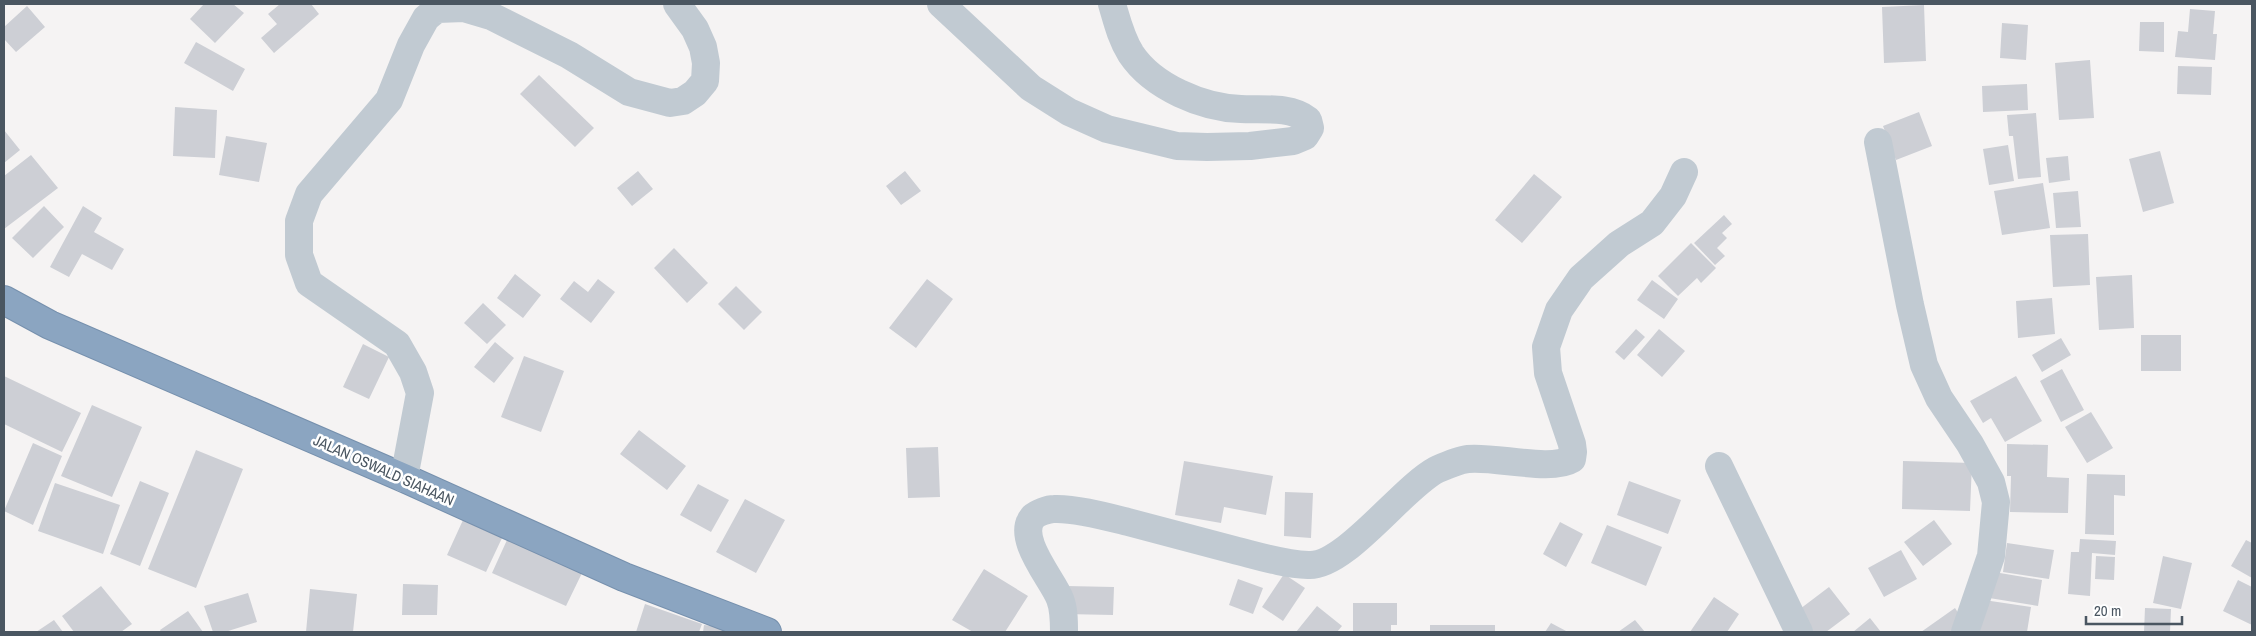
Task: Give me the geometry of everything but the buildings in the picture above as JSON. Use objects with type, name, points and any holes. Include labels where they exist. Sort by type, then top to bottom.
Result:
[{"type":"highway","name":"JALAN OSWALD SIAHAAN","points":[[5,303],[50,325],[404,478],[624,577],[767,632]]},
{"type":"street","points":[[404,478],[420,393],[412,372],[397,344],[309,283],[299,254],[299,221],[309,194],[389,100],[412,44],[426,18],[436,9],[464,8],[491,16],[568,55],[629,92],[670,103],[684,101],[695,93],[705,81],[706,62],[703,47],[695,29],[677,4]]},
{"type":"street","points":[[940,4],[1031,88],[1069,112],[1107,129],[1177,146],[1250,146],[1294,141],[1305,136],[1310,128],[1308,120],[1301,114],[1291,111],[1235,109],[1191,99],[1164,86],[1132,55],[1118,28],[1112,4]]},
{"type":"street","points":[[1878,142],[1910,305],[1924,365],[1938,398],[1970,444],[1991,482],[1996,502],[1991,556],[1965,632]]},
{"type":"street","points":[[1064,632],[1061,602],[1056,588],[1043,571],[1030,541],[1028,528],[1033,517],[1042,512],[1054,509],[1101,515],[1258,556],[1309,566],[1325,563],[1339,554],[1399,499],[1435,471],[1465,459],[1490,458],[1554,464],[1566,463],[1572,459],[1572,444],[1548,373],[1546,347],[1558,310],[1581,278],[1619,244],[1652,223],[1674,196],[1684,172]]},
{"type":"street","points":[[1719,466],[1799,632]]}]
